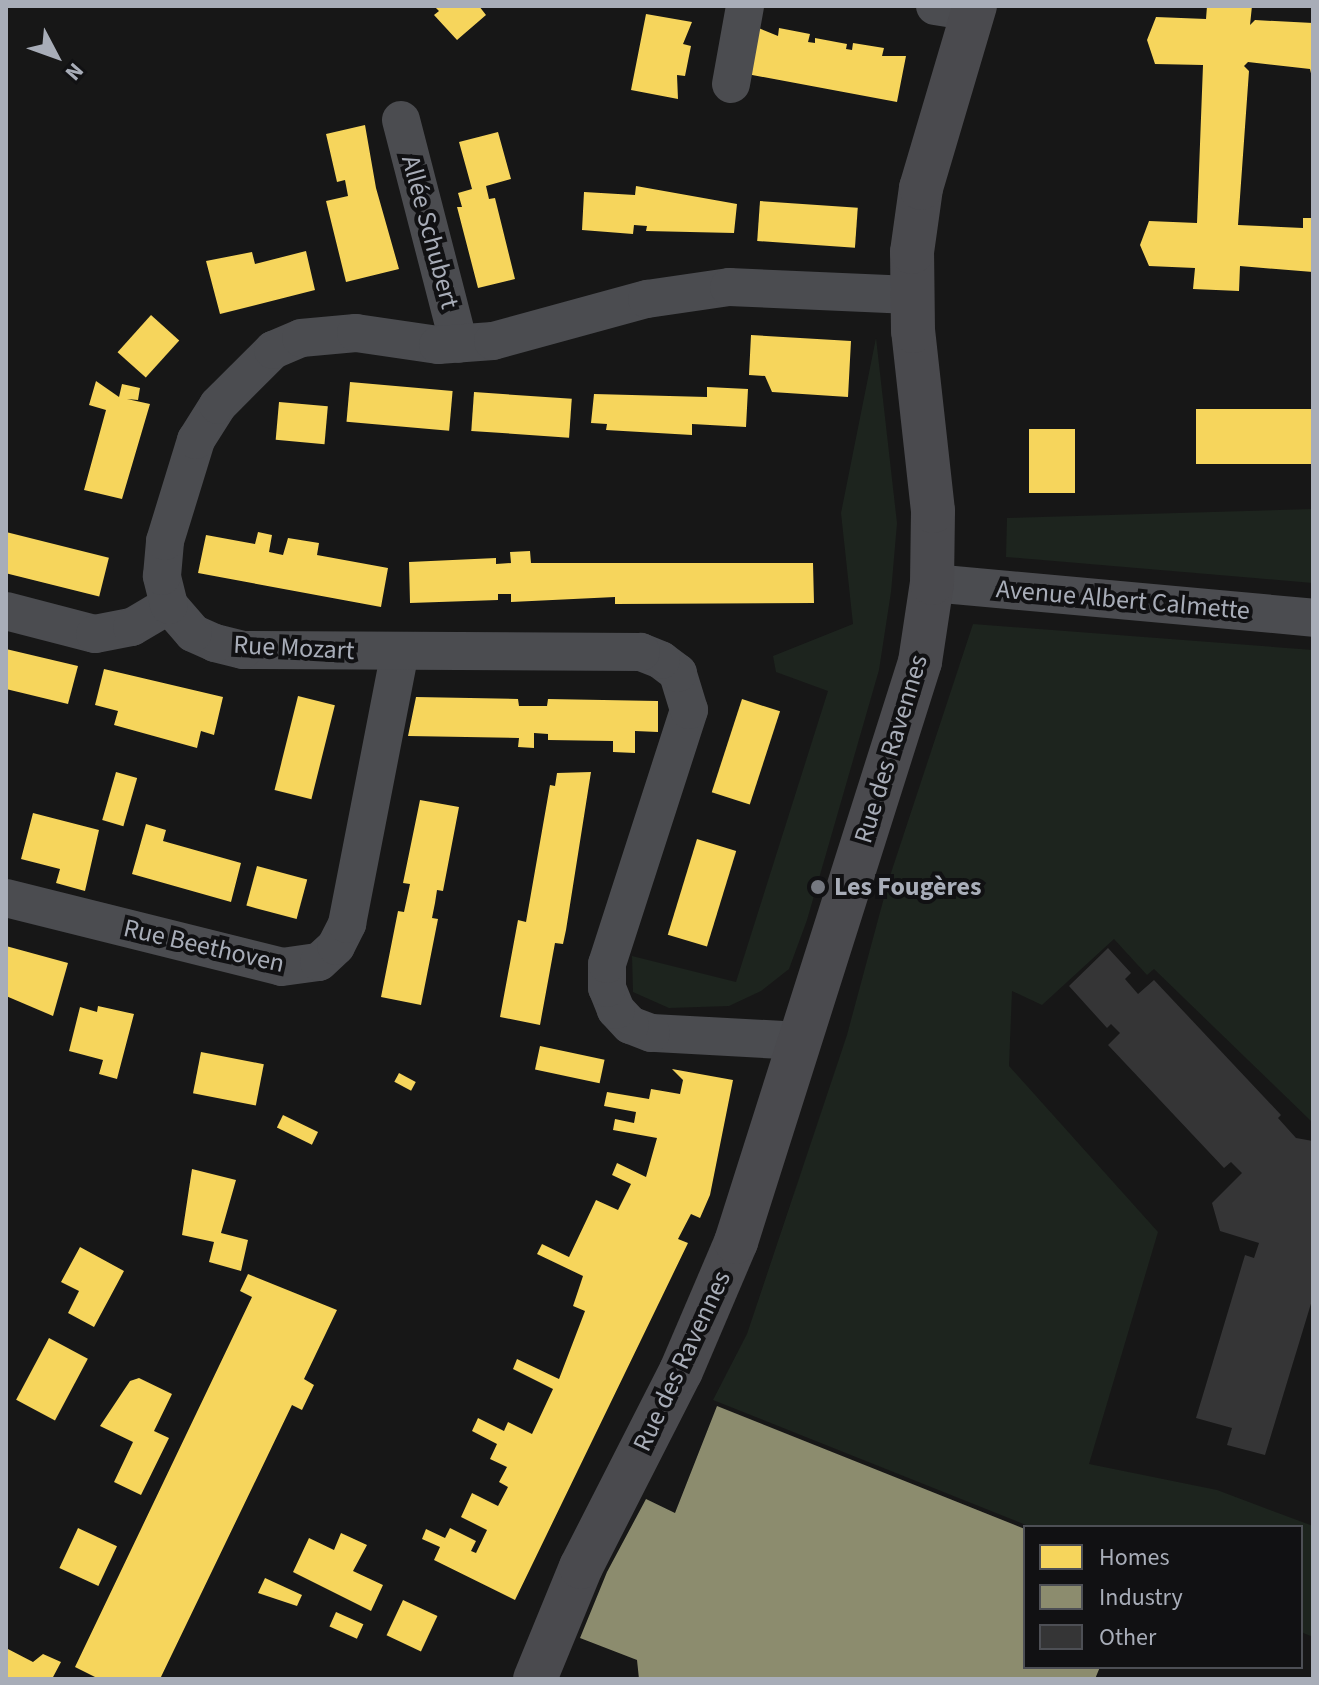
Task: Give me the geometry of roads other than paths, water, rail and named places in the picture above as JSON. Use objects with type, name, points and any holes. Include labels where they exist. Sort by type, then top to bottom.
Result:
[{"type":"street","points":[[731,84],[745,6]]},
{"type":"street","name":"Rue des Ravennes","points":[[535,1679],[581,1567],[721,1282],[908,708],[932,583],[930,461],[911,295],[921,188],[961,8]]},
{"type":"street","name":"Allée Schubert","points":[[401,120],[459,344]]},
{"type":"street","points":[[6,611],[95,634],[132,627],[169,605],[162,576],[171,510],[196,440],[244,373],[273,350],[332,333],[459,344],[493,341],[693,290],[729,287],[911,295]]},
{"type":"street","name":"Avenue Albert Calmette","points":[[932,583],[1313,618]]},
{"type":"street","name":"Rue Mozart","points":[[169,605],[193,633],[243,650],[641,652],[678,673],[689,710],[607,964],[607,988],[616,1010],[630,1025],[651,1033],[801,1041]]},
{"type":"street","name":"Rue Beethoven","points":[[6,898],[282,967],[319,962],[336,946],[347,924],[400,652]]},
{"type":"place","name":"Les Fougères","points":[[818,887]]}]
